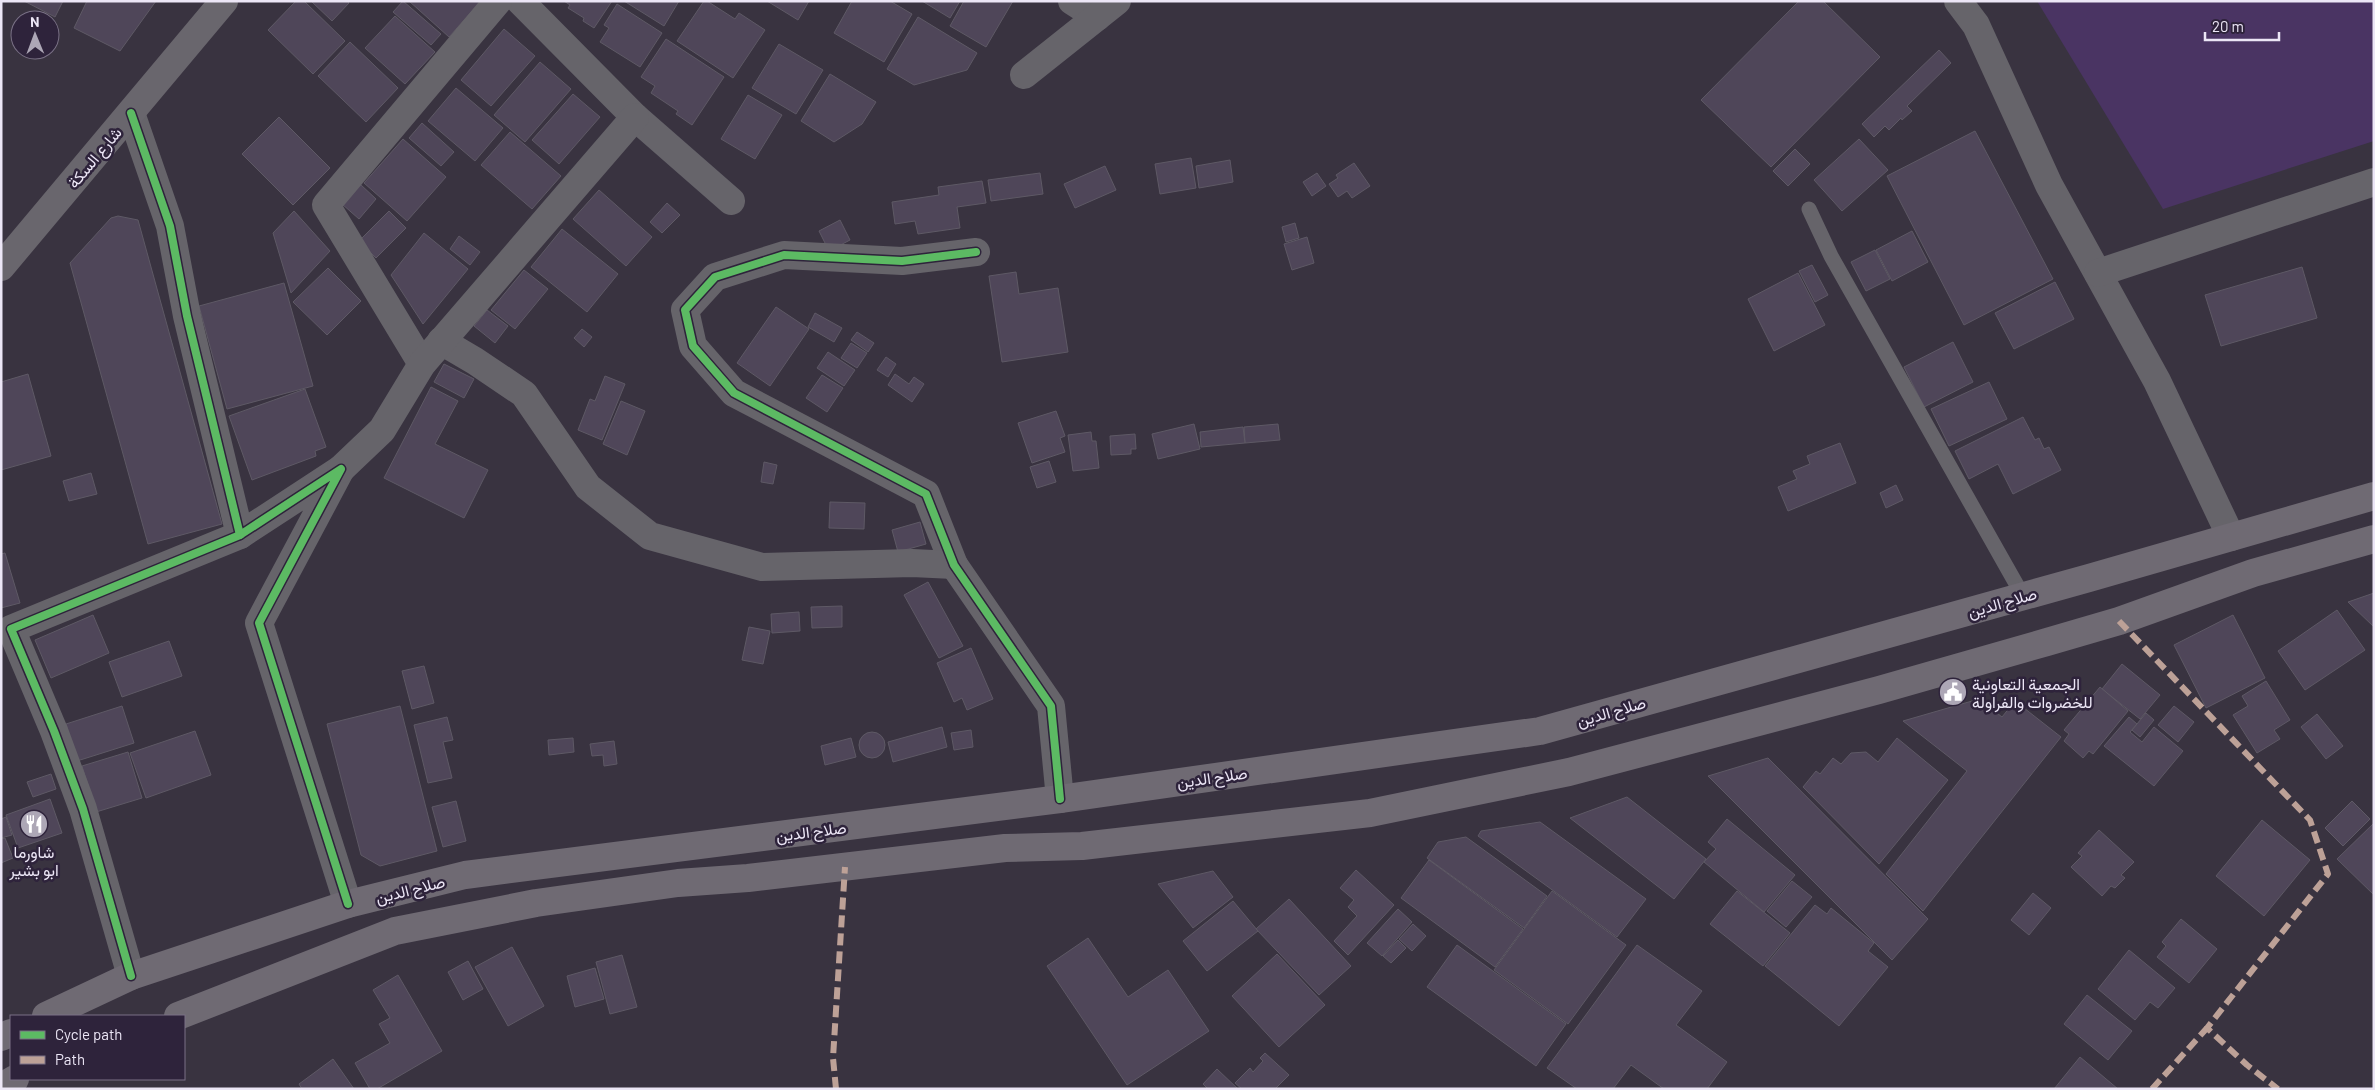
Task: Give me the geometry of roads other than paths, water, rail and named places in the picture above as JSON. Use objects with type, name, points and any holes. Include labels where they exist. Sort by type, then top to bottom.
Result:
[{"type":"highway","name":"صلاح الدين","points":[[48,1015],[130,976],[348,904],[465,875],[1060,799],[1540,731],[2374,496]]},
{"type":"highway","points":[[181,1015],[395,930],[536,903],[678,883],[748,878],[1005,848],[1082,846],[1370,813],[1569,772],[1879,690],[2047,642],[2119,621],[2253,573],[2374,539]]},
{"type":"highway","points":[[1,1087],[13,1080]]},
{"type":"street","name":"شارع السكة","points":[[1,267],[224,1]]},
{"type":"street","points":[[422,364],[326,205],[498,1]]},
{"type":"street","points":[[520,1],[635,117],[731,201]]},
{"type":"street","points":[[1072,1],[1107,9]]},
{"type":"street","points":[[1958,1],[1976,25],[2049,186],[2157,381],[2230,537]]},
{"type":"street","points":[[1024,75],[1107,9]]},
{"type":"street","points":[[131,113],[170,226],[187,316],[240,535]]},
{"type":"street","points":[[130,976],[83,809],[54,731],[6,631],[240,535],[341,468],[382,430],[422,364],[635,117]]},
{"type":"street","points":[[2098,273],[2374,182]]},
{"type":"street","points":[[976,252],[902,261],[784,255],[715,277],[685,310],[693,346],[734,393],[926,494],[954,565],[1051,706],[1060,799]]},
{"type":"street","points":[[441,341],[524,394],[588,487],[650,536],[762,568],[912,563],[954,565]]},
{"type":"street","points":[[341,468],[259,624],[348,904]]},
{"type":"lane","points":[[1809,209],[1832,256],[2023,596]]},
{"type":"place","name":"الجمعية التعاونية للخضروات والفراولة","points":[[1953,692]]},
{"type":"place","name":"شاورما ابو بشير","points":[[34,824]]}]
